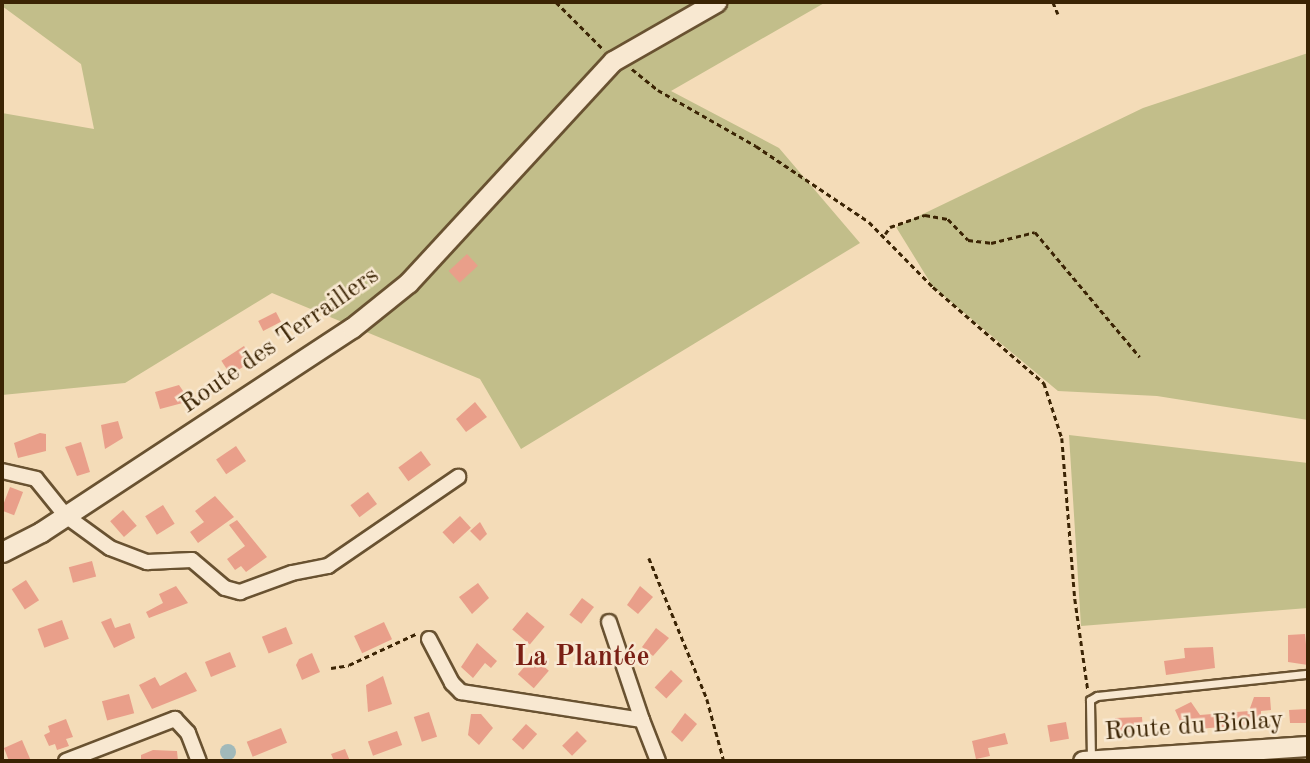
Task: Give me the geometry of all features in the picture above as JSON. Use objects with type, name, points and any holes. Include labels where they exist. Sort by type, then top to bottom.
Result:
[{"type":"street","name":"Route des Terraillers","points":[[2,552],[66,516],[352,328],[408,283],[613,61],[716,2]]},
{"type":"street","points":[[2,471],[36,479],[66,516],[110,548],[147,562],[192,560],[225,588],[240,592],[292,573],[328,566],[458,477]]},
{"type":"street","points":[[608,622],[658,761]]},
{"type":"street","points":[[429,639],[452,683],[461,692],[642,720]]},
{"type":"street","points":[[66,761],[175,719],[188,733],[199,761]]},
{"type":"street","name":"Route du Biolay","points":[[1087,760],[1308,746]]},
{"type":"lane","points":[[1087,760],[1090,700],[1122,692],[1308,674]]},
{"type":"path","points":[[556,2],[613,61],[636,70],[682,106],[756,146],[885,234],[933,287],[1044,383],[1054,404],[1062,438],[1075,599],[1090,700]]},
{"type":"path","points":[[1053,2],[1058,15]]},
{"type":"path","points":[[885,234],[890,226],[925,215],[948,219],[968,240],[1008,241],[1035,232],[1140,357]]},
{"type":"path","points":[[649,558],[707,699],[724,761]]},
{"type":"path","points":[[331,668],[349,665],[418,634],[429,639]]},
{"type":"shaded area","points":[[2,2],[826,2],[671,91],[779,148],[860,243],[521,449],[480,379],[272,293],[125,383],[2,395],[2,113],[94,129],[81,64],[2,6]]},
{"type":"shaded area","points":[[1308,53],[1308,420],[1157,396],[1058,391],[933,287],[896,227],[1143,108]]},
{"type":"shaded area","points":[[1069,435],[1308,463],[1308,608],[1081,626]]},
{"type":"water","points":[[228,744],[234,746],[234,758],[228,760],[222,758],[220,752],[222,746]]},
{"type":"building","points":[[467,254],[478,266],[460,283],[449,271]]},
{"type":"building","points":[[276,312],[281,322],[263,331],[258,321]]},
{"type":"building","points":[[244,346],[253,360],[231,375],[221,361]]},
{"type":"building","points":[[179,385],[190,401],[160,409],[155,392]]},
{"type":"building","points":[[475,402],[487,417],[466,432],[456,419]]},
{"type":"building","points":[[118,421],[123,438],[105,449],[101,425]]},
{"type":"building","points":[[40,433],[46,434],[46,451],[18,458],[14,443]]},
{"type":"building","points":[[81,442],[90,472],[77,476],[65,447]]},
{"type":"building","points":[[236,446],[246,461],[226,474],[216,459]]},
{"type":"building","points":[[421,451],[431,465],[408,481],[398,467]]},
{"type":"building","points":[[10,487],[23,492],[14,515],[2,511]]},
{"type":"building","points":[[368,492],[377,504],[359,517],[350,505]]},
{"type":"building","points":[[215,496],[234,517],[198,543],[190,532],[204,522],[195,511]]},
{"type":"building","points":[[163,505],[175,524],[157,535],[145,516]]},
{"type":"building","points":[[123,510],[137,526],[124,537],[110,521]]},
{"type":"building","points":[[460,516],[471,528],[453,544],[442,532]]},
{"type":"building","points":[[237,520],[267,557],[246,572],[241,566],[235,570],[227,559],[245,546],[229,525]]},
{"type":"building","points":[[480,522],[487,534],[480,541],[470,531]]},
{"type":"building","points":[[92,561],[96,576],[73,583],[69,567]]},
{"type":"building","points":[[26,580],[39,600],[25,609],[12,589]]},
{"type":"building","points":[[478,583],[489,598],[472,614],[459,597]]},
{"type":"building","points":[[176,586],[188,603],[149,618],[146,612],[163,603],[159,594]]},
{"type":"building","points":[[640,586],[653,597],[638,614],[627,605]]},
{"type":"building","points":[[582,598],[594,607],[581,624],[569,615]]},
{"type":"building","points":[[527,612],[545,627],[530,644],[512,630]]},
{"type":"building","points":[[111,618],[115,628],[130,623],[135,638],[114,648],[101,622]]},
{"type":"building","points":[[62,620],[69,639],[44,648],[38,629]]},
{"type":"building","points":[[384,622],[392,639],[362,653],[354,636]]},
{"type":"building","points":[[286,627],[293,644],[269,653],[262,637]]},
{"type":"building","points":[[656,628],[669,638],[653,656],[642,647]]},
{"type":"building","points":[[1305,634],[1308,665],[1288,662],[1288,635]]},
{"type":"building","points":[[477,643],[497,661],[491,668],[485,663],[473,678],[461,667]]},
{"type":"building","points":[[1213,647],[1215,668],[1166,675],[1164,661],[1185,658],[1184,648]]},
{"type":"building","points":[[230,652],[236,667],[211,677],[205,662]]},
{"type":"building","points":[[312,653],[320,672],[302,680],[296,665],[299,659]]},
{"type":"building","points":[[533,657],[549,671],[534,688],[518,674]]},
{"type":"building","points":[[671,670],[683,681],[666,698],[655,688]]},
{"type":"building","points":[[186,672],[197,691],[152,709],[139,685],[155,677],[160,686]]},
{"type":"building","points":[[383,676],[392,704],[368,712],[366,685]]},
{"type":"building","points":[[129,694],[134,713],[107,721],[102,701]]},
{"type":"building","points":[[1254,697],[1270,697],[1271,710],[1261,711],[1261,724],[1184,730],[1175,710],[1191,702],[1200,715],[1249,711]]},
{"type":"building","points":[[1308,709],[1307,723],[1290,723],[1289,710]]},
{"type":"building","points":[[429,712],[437,737],[422,742],[414,717]]},
{"type":"building","points":[[685,713],[697,724],[682,742],[671,732]]},
{"type":"building","points":[[471,714],[481,714],[493,728],[479,745],[468,735]]},
{"type":"building","points":[[1142,717],[1143,730],[1116,734],[1115,718]]},
{"type":"building","points":[[66,719],[73,737],[66,739],[69,746],[57,750],[55,744],[49,746],[44,735],[50,732],[48,726]]},
{"type":"building","points":[[1066,722],[1069,739],[1050,742],[1047,725]]},
{"type":"building","points":[[526,724],[537,734],[523,750],[512,740]]},
{"type":"building","points":[[281,728],[287,743],[253,757],[247,742]]},
{"type":"building","points":[[397,731],[402,745],[373,756],[368,742]]},
{"type":"building","points":[[577,731],[587,741],[572,756],[562,746]]},
{"type":"building","points":[[1005,733],[1008,744],[988,748],[990,756],[976,759],[972,741]]},
{"type":"building","points":[[22,740],[31,761],[9,761],[4,748]]},
{"type":"building","points":[[345,749],[350,761],[334,761],[331,754]]},
{"type":"building","points":[[153,750],[177,751],[178,761],[141,761],[141,755]]},
{"type":"district","name":"La Plantée","points":[[582,658]]}]
